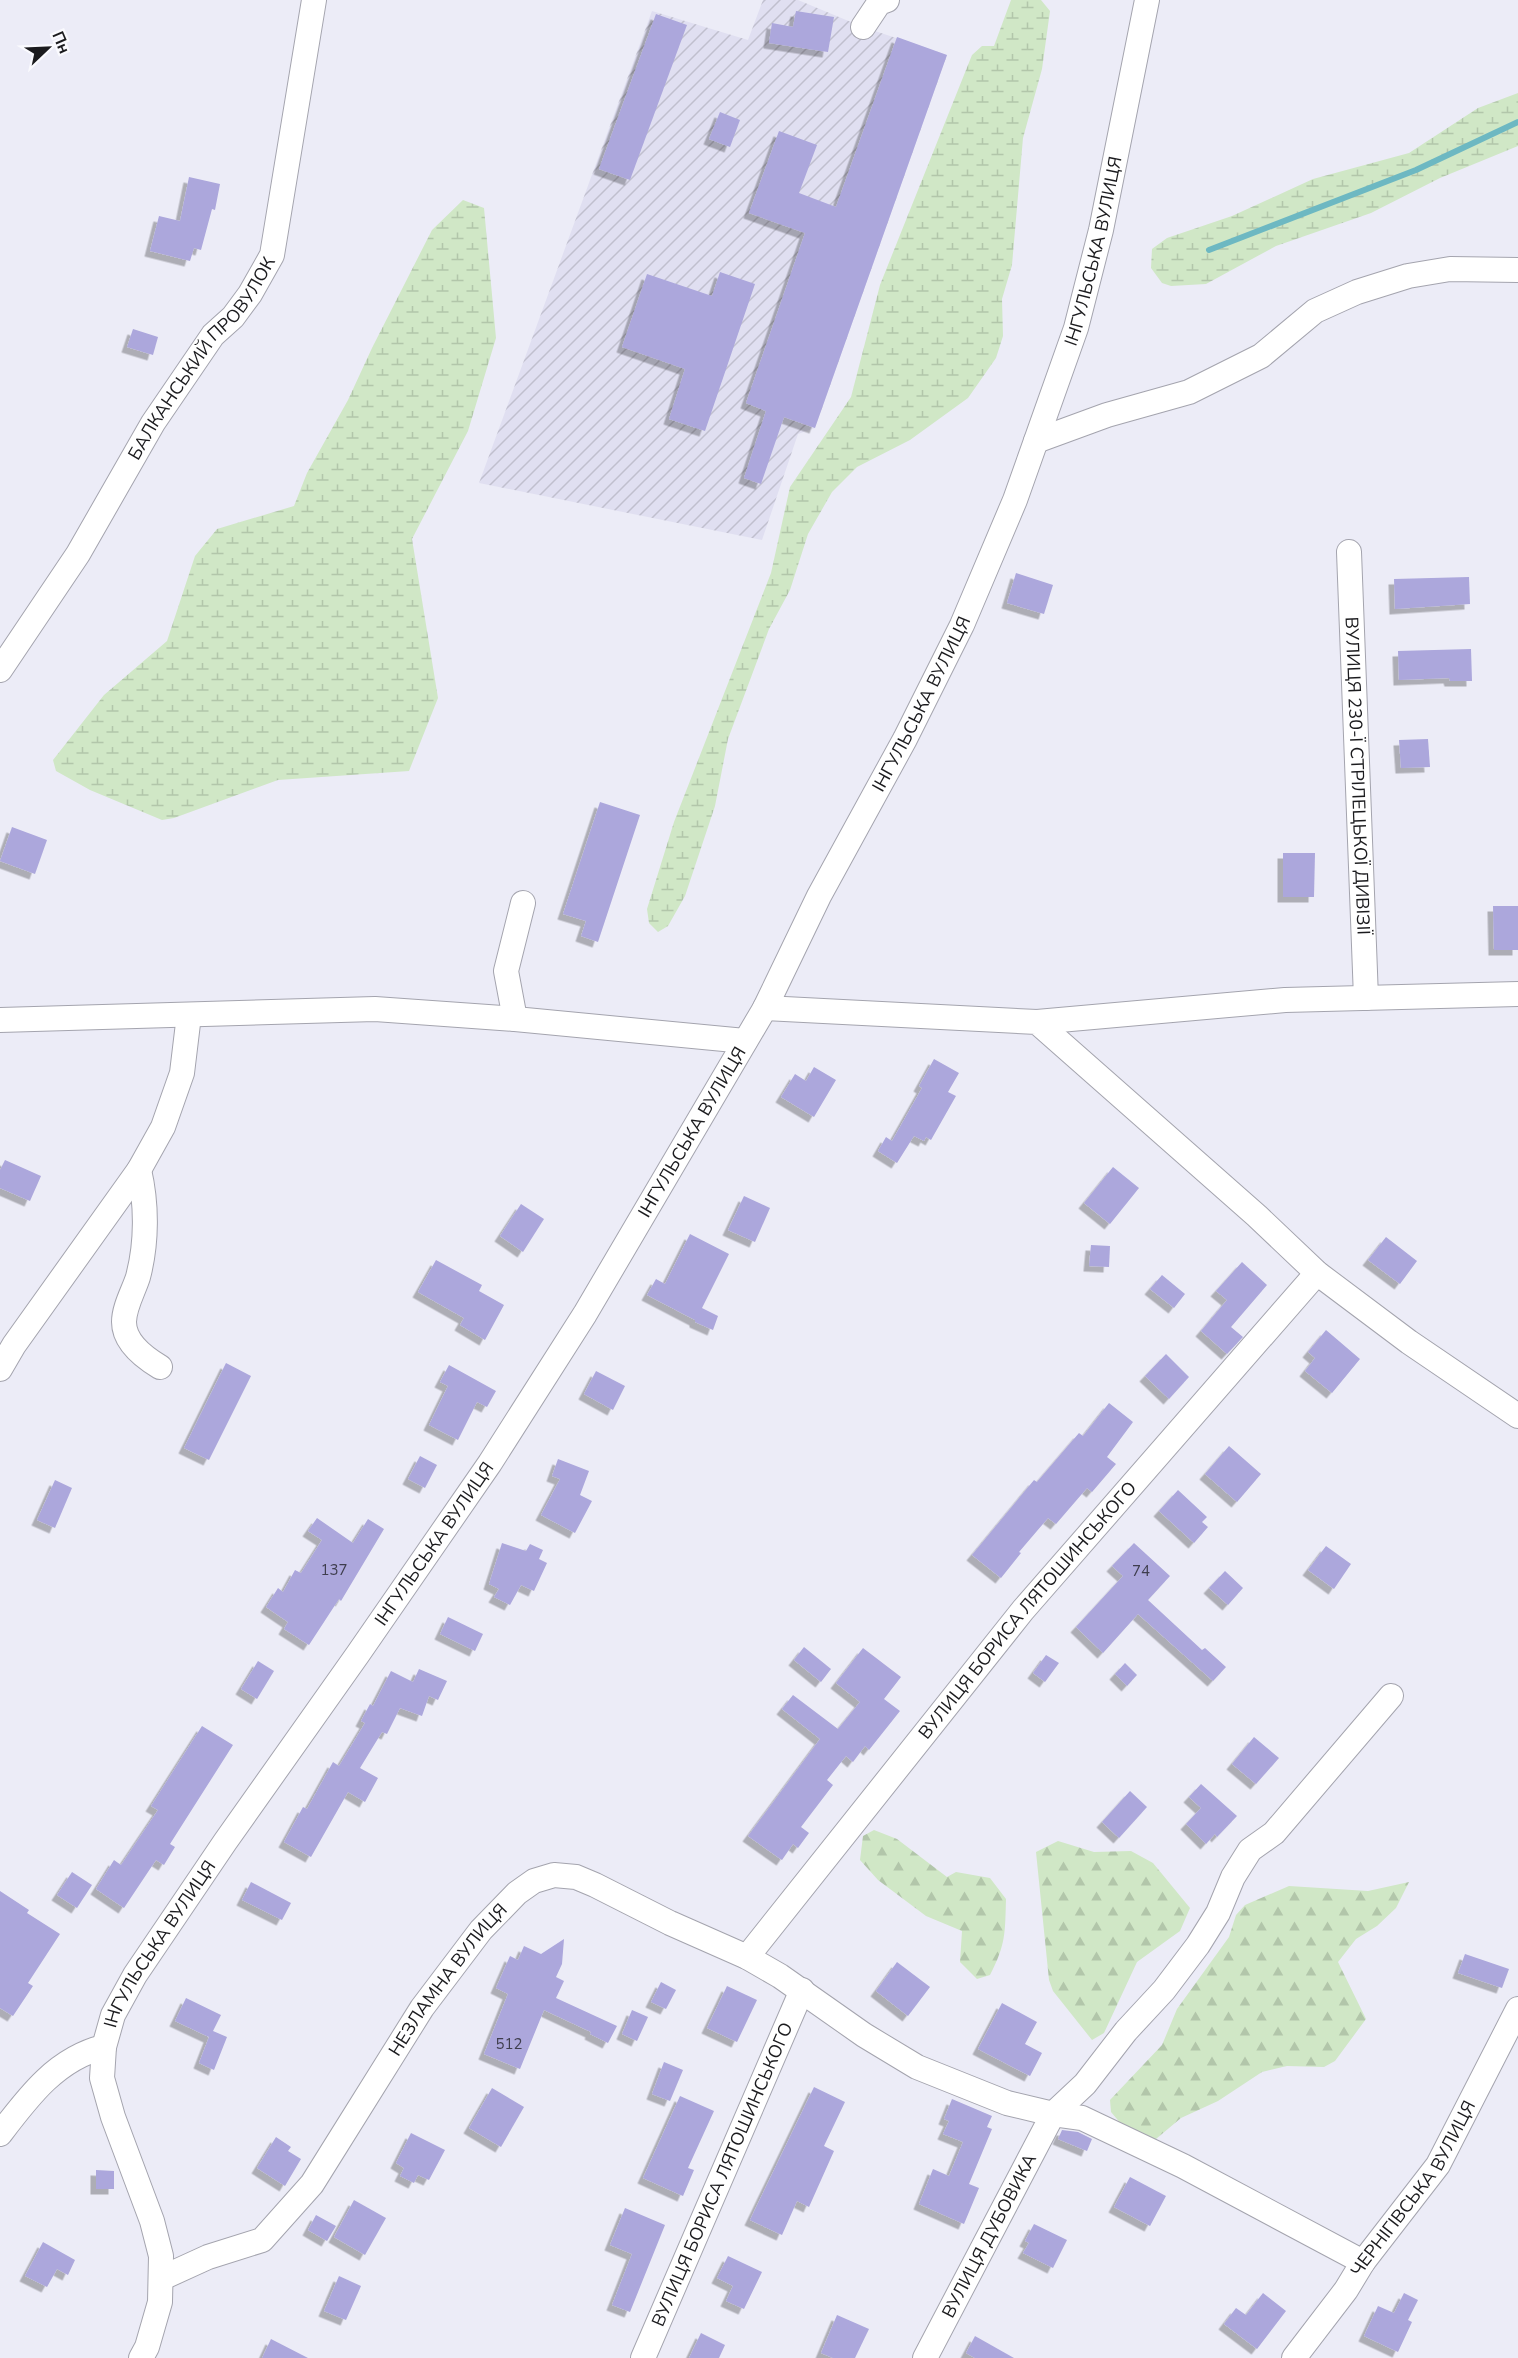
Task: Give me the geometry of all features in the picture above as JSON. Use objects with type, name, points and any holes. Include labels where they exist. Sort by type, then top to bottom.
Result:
[{"type":"street","points":[[862,27],[879,3],[887,0]]},
{"type":"street","name":"ІНГУЛЬСЬКА ВУЛИЦЯ","points":[[0,2134],[30,2094],[59,2068],[83,2052],[104,2047],[113,2015],[142,1965],[225,1842],[490,1463],[573,1334],[765,1008],[819,896],[905,738],[962,625],[1015,500],[1076,328],[1101,230],[1147,0]]},
{"type":"street","name":"БАЛКАНСЬКИЙ ПРОВУЛОК","points":[[0,670],[78,554],[153,423],[213,334],[233,316],[250,294],[272,255],[313,6]]},
{"type":"street","points":[[1036,441],[1107,416],[1189,392],[1261,356],[1315,311],[1356,292],[1408,276],[1450,269],[1518,270]]},
{"type":"street","name":"ВУЛИЦЯ 230-Ї СТРІЛЕЦЬКОЇ ДИВІЗІЇ","points":[[1349,552],[1366,998]]},
{"type":"street","points":[[516,1019],[506,971],[523,903]]},
{"type":"street","points":[[765,1008],[1037,1022],[1285,1000],[1518,994]]},
{"type":"street","points":[[0,1020],[375,1009],[516,1019],[745,1041]]},
{"type":"street","points":[[0,1369],[14,1345],[139,1170],[163,1127],[182,1073],[189,1015]]},
{"type":"street","points":[[1037,1022],[1257,1216],[1317,1273],[1409,1342],[1518,1416]]},
{"type":"street","points":[[139,1170],[145,1228],[138,1274],[124,1322],[128,1338],[147,1359],[160,1367]]},
{"type":"street","name":"ВУЛИЦЯ БОРИСА ЛЯТОШИНСЬКОГО","points":[[747,1957],[1023,1610],[1317,1273]]},
{"type":"street","name":"ВУЛИЦЯ ДУБОВИКА","points":[[925,2358],[1053,2114],[1085,2084],[1126,2031],[1164,1990],[1198,1945],[1218,1913],[1233,1877],[1250,1850],[1274,1833],[1391,1696]]},
{"type":"street","name":"НЕЗЛАМНА ВУЛИЦЯ","points":[[162,2278],[208,2256],[262,2240],[312,2184],[422,2008],[489,1922],[517,1893],[534,1881],[554,1875],[576,1876],[670,1923],[747,1957],[802,1990],[864,2035],[917,2067],[1007,2103],[1082,2118],[1173,2161],[1363,2262]]},
{"type":"street","name":"ВУЛИЦЯ БОРИСА ЛЯТОШИНСЬКОГО","points":[[643,2358],[802,1990]]},
{"type":"street","name":"ЧЕРНІГІВСЬКА ВУЛИЦЯ","points":[[1294,2358],[1346,2290],[1363,2262],[1438,2165],[1518,2009]]},
{"type":"street","points":[[104,2047],[102,2078],[113,2117],[152,2221],[161,2256],[160,2302],[147,2347],[141,2358]]},
{"type":"shaded area","points":[[763,0],[798,0],[863,27],[947,55],[815,428],[798,434],[762,540],[479,483],[652,11],[748,40]]},
{"type":"green space","points":[[1011,0],[1041,0],[1050,11],[1042,69],[1023,138],[1012,265],[1002,299],[1003,336],[996,358],[968,398],[910,440],[857,467],[832,492],[808,534],[790,590],[769,629],[728,739],[715,806],[685,896],[668,926],[658,932],[649,923],[647,909],[674,822],[771,573],[790,487],[851,397],[880,285],[972,55],[982,46],[994,46]]},
{"type":"green space","points":[[1518,93],[1518,146],[1440,178],[1371,213],[1276,246],[1206,284],[1171,286],[1162,283],[1151,268],[1152,249],[1167,238],[1232,216],[1313,179],[1409,153],[1478,108]]},
{"type":"green space","points":[[463,200],[484,208],[496,338],[468,431],[412,539],[438,698],[409,771],[278,780],[174,818],[162,820],[90,790],[56,771],[53,760],[104,695],[167,641],[195,556],[217,529],[294,506],[307,473],[348,400],[432,230]]},
{"type":"green space","points":[[874,1830],[897,1839],[947,1877],[956,1872],[990,1878],[1006,1899],[1004,1938],[990,1975],[977,1979],[960,1962],[962,1931],[926,1916],[878,1880],[860,1860],[863,1836]]},
{"type":"green space","points":[[1058,1841],[1094,1852],[1131,1851],[1153,1863],[1190,1908],[1180,1931],[1137,1962],[1104,2033],[1092,2040],[1053,1991],[1049,1980],[1036,1852]]},
{"type":"green space","points":[[1409,1882],[1396,1908],[1377,1926],[1356,1939],[1338,1962],[1366,2019],[1335,2061],[1324,2067],[1287,2066],[1262,2072],[1218,2101],[1181,2118],[1150,2144],[1138,2144],[1111,2112],[1110,2100],[1162,2045],[1177,2009],[1229,1937],[1236,1915],[1245,1905],[1289,1886],[1368,1891]]},
{"type":"building","points":[[796,11],[834,17],[828,52],[769,43],[772,23],[793,27]]},
{"type":"building","points":[[656,14],[687,25],[630,180],[599,169]]},
{"type":"building","points":[[897,37],[947,55],[815,428],[784,417],[761,484],[744,478],[766,411],[746,403],[805,233],[749,213],[779,131],[817,145],[799,193],[836,207]]},
{"type":"building","points":[[720,112],[740,120],[730,147],[709,139]]},
{"type":"building","points":[[189,177],[220,184],[215,210],[212,209],[201,250],[194,248],[190,261],[150,251],[159,216],[180,221]]},
{"type":"building","points":[[720,272],[755,284],[705,431],[669,419],[685,369],[622,347],[647,274],[712,296]]},
{"type":"building","points":[[133,329],[158,337],[153,355],[127,347]]},
{"type":"building","points":[[1016,573],[1053,585],[1044,614],[1007,603]]},
{"type":"building","points":[[1469,577],[1470,604],[1395,609],[1394,579]]},
{"type":"building","points":[[1471,649],[1472,681],[1450,681],[1449,678],[1399,680],[1398,651]]},
{"type":"building","points":[[1428,739],[1430,767],[1401,768],[1399,740]]},
{"type":"building","points":[[600,802],[640,815],[598,942],[581,936],[586,921],[563,914]]},
{"type":"building","points":[[12,827],[47,840],[35,874],[0,861]]},
{"type":"building","points":[[1283,853],[1315,853],[1314,897],[1283,897]]},
{"type":"building","points":[[1493,906],[1518,906],[1518,950],[1494,950]]},
{"type":"building","points":[[934,1059],[959,1073],[948,1092],[956,1096],[931,1140],[926,1137],[924,1141],[914,1136],[897,1163],[878,1151],[886,1137],[892,1141],[922,1088],[919,1086]]},
{"type":"building","points":[[814,1067],[836,1080],[814,1117],[781,1097],[795,1074],[806,1081]]},
{"type":"building","points":[[5,1160],[41,1176],[30,1201],[0,1188],[0,1170]]},
{"type":"building","points":[[1113,1167],[1139,1188],[1110,1224],[1084,1203]]},
{"type":"building","points":[[744,1196],[770,1208],[755,1242],[728,1230]]},
{"type":"building","points":[[521,1204],[544,1219],[523,1252],[500,1236]]},
{"type":"building","points":[[690,1234],[729,1254],[702,1308],[718,1316],[713,1330],[647,1295],[656,1279],[665,1284]]},
{"type":"building","points":[[1386,1237],[1417,1261],[1400,1284],[1368,1260]]},
{"type":"building","points":[[1091,1245],[1110,1246],[1109,1267],[1089,1266]]},
{"type":"building","points":[[436,1260],[482,1285],[479,1291],[504,1305],[485,1340],[460,1325],[464,1318],[418,1292]]},
{"type":"building","points":[[1242,1262],[1267,1285],[1231,1327],[1243,1337],[1227,1354],[1201,1331],[1227,1300],[1216,1291]]},
{"type":"building","points":[[1162,1275],[1185,1294],[1174,1308],[1150,1289]]},
{"type":"building","points":[[1326,1330],[1360,1359],[1332,1393],[1305,1371],[1315,1358],[1308,1352]]},
{"type":"building","points":[[1166,1354],[1189,1377],[1169,1399],[1145,1376]]},
{"type":"building","points":[[226,1363],[251,1376],[209,1460],[184,1448]]},
{"type":"building","points":[[449,1365],[496,1391],[487,1407],[477,1402],[458,1440],[429,1425],[448,1386],[440,1382]]},
{"type":"building","points":[[596,1371],[625,1386],[613,1410],[584,1394]]},
{"type":"building","points":[[1109,1403],[1133,1422],[1107,1457],[1116,1464],[1092,1492],[1087,1488],[1056,1524],[1048,1518],[1019,1552],[1021,1553],[1001,1578],[972,1555],[1034,1480],[1037,1482],[1079,1433],[1083,1436]]},
{"type":"building","points":[[1229,1446],[1261,1474],[1237,1502],[1205,1474]]},
{"type":"building","points":[[420,1456],[437,1465],[425,1488],[408,1479]]},
{"type":"building","points":[[558,1459],[589,1471],[580,1495],[592,1501],[575,1533],[541,1515],[560,1479],[552,1476]]},
{"type":"building","points":[[55,1480],[72,1488],[55,1528],[37,1520]]},
{"type":"building","points":[[1178,1490],[1207,1517],[1202,1522],[1208,1527],[1194,1543],[1159,1511]]},
{"type":"building","points":[[317,1518],[353,1543],[368,1519],[384,1529],[341,1601],[339,1599],[309,1645],[284,1629],[288,1622],[266,1607],[278,1588],[283,1592],[295,1570],[301,1573],[322,1540],[308,1531]]},
{"type":"building","points":[[502,1543],[526,1551],[530,1544],[543,1550],[539,1559],[547,1563],[534,1591],[521,1585],[510,1605],[494,1597],[499,1589],[489,1584]]},
{"type":"building","points":[[1134,1543],[1170,1576],[1148,1600],[1202,1650],[1205,1648],[1226,1667],[1213,1681],[1138,1614],[1103,1653],[1076,1627],[1123,1576],[1112,1566]]},
{"type":"building","points":[[1326,1546],[1351,1564],[1334,1589],[1308,1570]]},
{"type":"building","points":[[1225,1571],[1243,1588],[1228,1605],[1209,1588]]},
{"type":"building","points":[[448,1617],[483,1634],[475,1651],[440,1634]]},
{"type":"building","points":[[804,1647],[831,1669],[821,1682],[794,1660]]},
{"type":"building","points":[[863,1648],[901,1677],[884,1699],[900,1711],[869,1750],[865,1746],[853,1762],[846,1756],[827,1780],[833,1785],[801,1827],[809,1833],[798,1848],[793,1844],[782,1860],[748,1836],[820,1739],[782,1709],[793,1695],[838,1729],[860,1702],[836,1683]]},
{"type":"building","points":[[1046,1655],[1059,1663],[1045,1682],[1033,1673]]},
{"type":"building","points":[[258,1661],[274,1671],[257,1699],[241,1689]]},
{"type":"building","points":[[1125,1663],[1137,1675],[1127,1686],[1115,1674]]},
{"type":"building","points":[[419,1669],[447,1681],[438,1700],[429,1696],[422,1716],[400,1708],[387,1734],[382,1732],[360,1768],[378,1778],[365,1802],[348,1792],[311,1857],[284,1842],[303,1807],[307,1809],[333,1762],[339,1766],[365,1723],[361,1721],[370,1704],[373,1706],[391,1671],[413,1682]]},
{"type":"building","points":[[202,1726],[233,1745],[170,1844],[175,1847],[164,1865],[156,1860],[124,1908],[96,1889],[114,1860],[121,1865],[158,1810],[151,1806]]},
{"type":"building","points":[[1254,1737],[1279,1758],[1256,1784],[1232,1764]]},
{"type":"building","points":[[1201,1784],[1237,1816],[1217,1837],[1215,1834],[1206,1844],[1186,1824],[1201,1808],[1189,1797]]},
{"type":"building","points":[[1130,1791],[1147,1807],[1119,1838],[1102,1822]]},
{"type":"building","points":[[72,1872],[92,1885],[77,1908],[57,1895]]},
{"type":"building","points":[[251,1882],[291,1903],[282,1920],[242,1900]]},
{"type":"building","points":[[0,1891],[29,1910],[27,1913],[60,1934],[28,1983],[33,1986],[13,2016],[0,2008]]},
{"type":"building","points":[[564,1939],[562,1964],[556,1977],[564,1981],[556,1998],[617,2026],[608,2043],[590,2034],[591,2032],[544,2010],[520,2069],[484,2054],[508,1994],[496,1988],[510,1956],[518,1960],[524,1946],[541,1954]]},
{"type":"building","points":[[1465,1954],[1509,1969],[1502,1988],[1458,1973]]},
{"type":"building","points":[[897,1962],[930,1987],[908,2016],[876,1991]]},
{"type":"building","points":[[661,1982],[676,1990],[666,2009],[651,2002]]},
{"type":"building","points":[[727,1986],[757,2000],[737,2042],[707,2028]]},
{"type":"building","points":[[186,1998],[221,2015],[213,2031],[227,2037],[214,2070],[199,2063],[209,2037],[175,2021]]},
{"type":"building","points":[[1002,2003],[1037,2022],[1025,2044],[1042,2053],[1030,2076],[978,2049]]},
{"type":"building","points":[[632,2010],[648,2017],[637,2041],[622,2034]]},
{"type":"building","points":[[664,2062],[683,2070],[670,2101],[652,2094]]},
{"type":"building","points":[[814,2087],[845,2102],[824,2146],[834,2151],[809,2207],[797,2201],[782,2235],[750,2220]]},
{"type":"building","points":[[492,2088],[524,2107],[501,2147],[469,2128]]},
{"type":"building","points":[[680,2096],[714,2111],[688,2168],[694,2170],[683,2196],[643,2178]]},
{"type":"building","points":[[952,2099],[992,2116],[987,2127],[992,2129],[969,2184],[979,2188],[964,2224],[919,2204],[933,2169],[949,2176],[963,2142],[943,2134],[949,2121],[944,2119]]},
{"type":"building","points":[[1062,2130],[1078,2132],[1092,2139],[1087,2151],[1058,2139]]},
{"type":"building","points":[[411,2133],[445,2150],[429,2180],[418,2175],[414,2183],[400,2176],[404,2168],[396,2163]]},
{"type":"building","points":[[276,2137],[291,2147],[288,2151],[301,2159],[285,2186],[257,2168]]},
{"type":"building","points":[[96,2170],[114,2171],[114,2189],[96,2189]]},
{"type":"building","points":[[1130,2177],[1166,2196],[1150,2226],[1114,2207]]},
{"type":"building","points":[[354,2200],[386,2218],[365,2255],[334,2237]]},
{"type":"building","points":[[625,2208],[665,2225],[630,2312],[612,2305],[632,2254],[610,2245]]},
{"type":"building","points":[[316,2215],[336,2226],[327,2241],[308,2230]]},
{"type":"building","points":[[1034,2224],[1067,2240],[1053,2268],[1023,2253],[1029,2243],[1025,2241]]},
{"type":"building","points":[[43,2242],[75,2260],[68,2275],[57,2269],[47,2287],[25,2276]]},
{"type":"building","points":[[728,2256],[762,2272],[744,2309],[726,2301],[733,2286],[717,2278]]},
{"type":"building","points":[[339,2276],[361,2286],[346,2320],[324,2311]]},
{"type":"building","points":[[1263,2293],[1286,2311],[1257,2349],[1224,2324],[1236,2308],[1246,2315]]},
{"type":"building","points":[[1404,2293],[1418,2300],[1408,2320],[1412,2322],[1398,2352],[1364,2336],[1378,2306],[1394,2313]]},
{"type":"building","points":[[837,2315],[869,2329],[855,2358],[833,2358],[821,2353]]},
{"type":"building","points":[[701,2333],[725,2345],[719,2358],[689,2358]]},
{"type":"building","points":[[975,2336],[1014,2358],[975,2358],[966,2353]]},
{"type":"building","points":[[271,2339],[308,2358],[262,2358]]},
{"type":"waterway","points":[[1209,250],[1416,170],[1518,122]]}]
